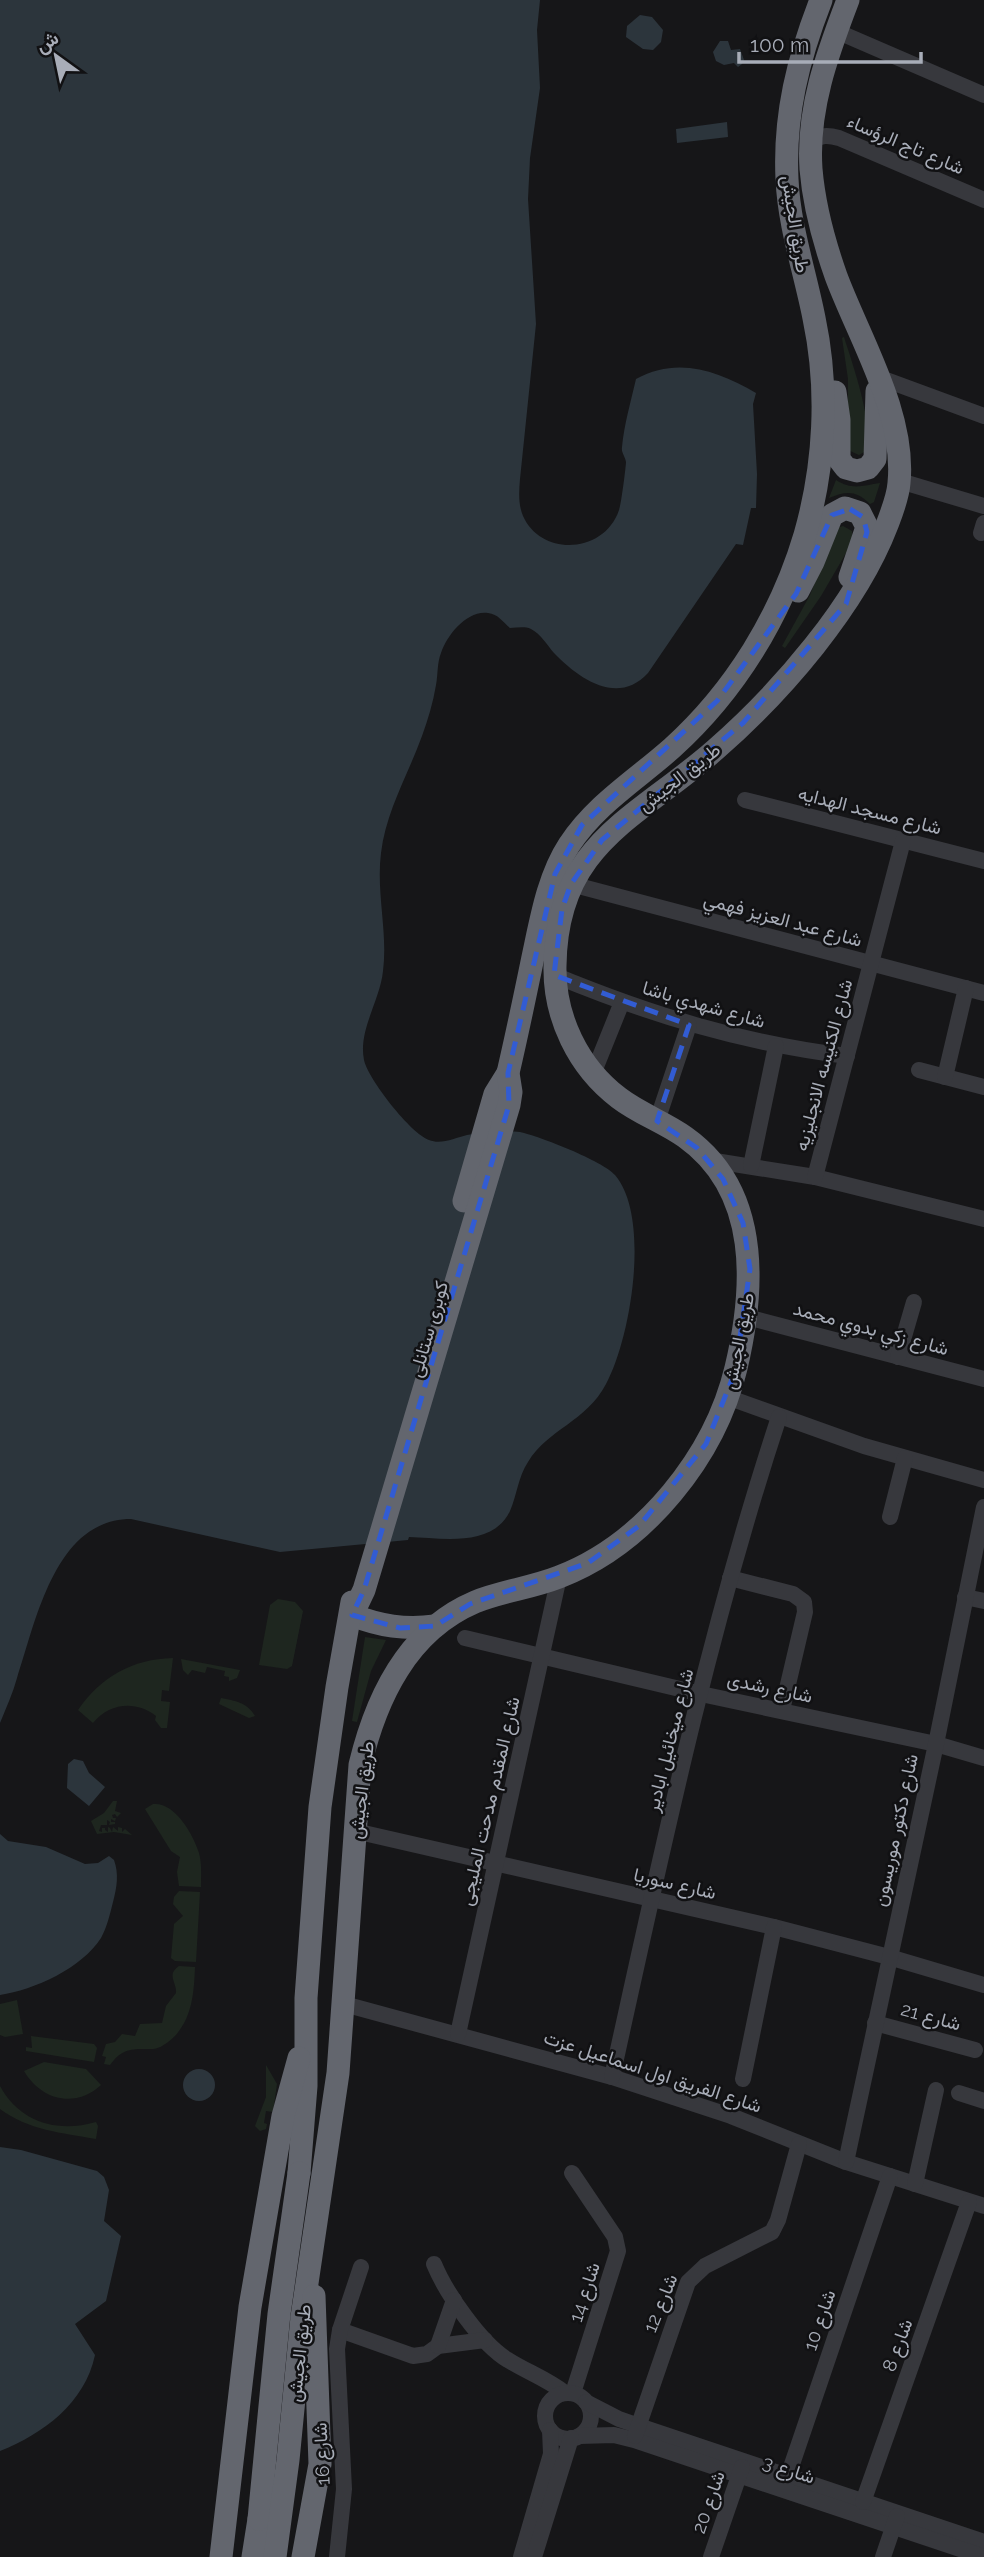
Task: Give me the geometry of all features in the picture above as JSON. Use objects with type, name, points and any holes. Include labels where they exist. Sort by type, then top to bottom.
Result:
[{"type":"highway","name":"طريق الجيش","points":[[509,1070],[539,929],[555,874],[566,849],[582,825],[601,805],[649,768],[695,724],[736,676],[762,636],[795,564],[813,504],[822,442],[821,352],[790,209],[786,155],[796,74],[821,0]]},
{"type":"highway","name":"طريق الجيش","points":[[275,2557],[302,2317],[338,2073],[360,1765],[369,1729],[383,1695],[402,1663],[435,1626],[470,1604],[559,1577],[588,1563],[639,1527],[693,1465],[717,1422],[735,1372],[747,1317],[750,1269],[743,1223],[723,1180],[709,1160],[685,1137],[619,1098],[593,1074],[580,1057],[562,1017],[554,975],[555,942],[571,884],[586,858],[619,824],[693,769],[786,678],[846,604],[862,579],[885,531],[900,481],[895,434],[878,377],[828,252],[815,197],[811,141],[817,91],[848,0]]},
{"type":"highway","points":[[821,352],[837,405],[839,459],[851,471],[868,468],[875,459],[878,377]]},
{"type":"highway","points":[[762,636],[786,609],[805,579],[831,515],[845,508],[860,513],[867,527],[850,578],[846,604]]},
{"type":"highway","name":"كوبرى ستانلى","points":[[359,1589],[509,1105],[509,1070]]},
{"type":"highway","name":"طريق الجيش","points":[[253,2557],[279,2314],[299,2173],[320,1807],[338,1677],[359,1589]]},
{"type":"highway","points":[[352,1615],[400,1628],[435,1626]]},
{"type":"highway","points":[[221,2557],[250,2306],[283,2116],[305,2038]]},
{"type":"highway","points":[[303,2557],[320,2464],[313,2253]]},
{"type":"highway","points":[[230,2481],[247,2493],[296,2499],[307,2497],[316,2490]]},
{"type":"street","points":[[836,32],[984,94]]},
{"type":"street","name":"شارع تاج الرؤساء","points":[[811,141],[829,135],[839,138],[984,200]]},
{"type":"street","points":[[878,377],[984,415]]},
{"type":"street","points":[[900,481],[984,506]]},
{"type":"street","name":"شارع مسجد الهدايه","points":[[745,800],[984,861]]},
{"type":"street","name":"شارع الكنيسه الانجليزيه","points":[[815,1177],[903,841]]},
{"type":"street","name":"شارع عبد العزيز فهمي","points":[[571,884],[984,993]]},
{"type":"street","name":"شارع شهدي باشا","points":[[554,975],[689,1025],[776,1046],[847,1056]]},
{"type":"street","points":[[945,1077],[966,988]]},
{"type":"street","points":[[593,1074],[622,1002]]},
{"type":"street","points":[[657,1121],[689,1025]]},
{"type":"street","points":[[751,1166],[776,1046]]},
{"type":"street","points":[[919,1070],[984,1087]]},
{"type":"street","points":[[709,1160],[815,1177],[984,1219]]},
{"type":"street","points":[[898,1357],[914,1301]]},
{"type":"street","name":"شارع زكي بدوي محمد","points":[[747,1317],[984,1379]]},
{"type":"street","points":[[727,1397],[905,1458],[984,1480]]},
{"type":"street","name":"شارع ميخائيل ابادير","points":[[612,2077],[730,1578],[779,1417]]},
{"type":"street","points":[[890,1517],[905,1458]]},
{"type":"street","name":"شارع دكتور موريسون","points":[[846,2161],[965,1597],[981,1540],[984,1507]]},
{"type":"street","name":"شارع المقدم مدحت المليجى","points":[[458,2034],[559,1577]]},
{"type":"street","points":[[730,1578],[793,1594],[804,1602],[805,1612],[782,1710]]},
{"type":"street","points":[[965,1597],[984,1601]]},
{"type":"street","name":"شارع رشدى","points":[[465,1638],[701,1694],[936,1744],[984,1758]]},
{"type":"street","name":"شارع سوريا","points":[[355,1831],[774,1927],[984,1985]]},
{"type":"street","points":[[743,2079],[774,1927]]},
{"type":"street","name":"شارع الفريق اول اسماعيل عزت","points":[[344,2004],[612,2077],[731,2116],[846,2161],[977,2204]]},
{"type":"street","name":"شارع 21","points":[[875,2023],[975,2050]]},
{"type":"street","points":[[915,2184],[936,2090]]},
{"type":"street","points":[[958,2093],[984,2101]]},
{"type":"street","name":"شارع 12","points":[[637,2433],[688,2282],[705,2266],[772,2232],[778,2220],[799,2144]]},
{"type":"street","name":"شارع 14","points":[[572,2173],[615,2237],[618,2251],[575,2396]]},
{"type":"street","name":"شارع 10","points":[[788,2476],[890,2176]]},
{"type":"street","name":"شارع 8","points":[[863,2502],[977,2204]]},
{"type":"street","name":"شارع 3","points":[[434,2264],[442,2283],[454,2300],[485,2340],[508,2360],[543,2377],[637,2433],[980,2548]]},
{"type":"street","name":"شارع 16","points":[[337,2557],[344,2489],[337,2374],[340,2330],[361,2267]]},
{"type":"street","points":[[438,2346],[454,2300]]},
{"type":"street","points":[[340,2330],[413,2356],[427,2354],[438,2346],[485,2340]]},
{"type":"street","points":[[521,2557],[551,2455],[550,2430],[546,2423],[547,2407],[557,2396],[575,2396],[591,2416],[585,2431],[575,2437],[563,2438],[550,2430]]},
{"type":"street","name":"شارع 3","points":[[575,2437],[637,2433]]},
{"type":"street","points":[[534,2557],[575,2437]]},
{"type":"street","name":"شارع 3","points":[[742,2468],[788,2476],[863,2502],[896,2519]]},
{"type":"street","name":"شارع 20","points":[[711,2557],[742,2468]]},
{"type":"street","points":[[883,2557],[896,2519]]},
{"type":"highlighted area","points":[[850,509],[863,517],[867,532],[846,604],[743,723],[602,840],[571,884],[562,909],[554,975],[689,1025],[657,1121],[697,1148],[723,1179],[743,1223],[750,1269],[735,1372],[706,1444],[639,1526],[588,1563],[470,1604],[435,1626],[400,1628],[352,1615],[364,1590],[509,1105],[508,1073],[555,874],[582,825],[717,701],[796,594],[832,515]]},
{"type":"shaded area","points":[[0,0],[540,0],[537,30],[540,88],[530,158],[528,199],[536,324],[520,484],[523,516],[532,530],[544,539],[558,544],[587,542],[601,535],[612,524],[621,501],[626,462],[622,451],[623,439],[636,379],[667,368],[698,369],[727,378],[756,393],[753,404],[757,474],[756,508],[751,508],[743,545],[736,544],[648,673],[636,683],[612,688],[599,685],[564,663],[535,631],[510,628],[492,614],[473,615],[459,625],[441,653],[428,717],[392,808],[381,853],[384,956],[381,982],[364,1038],[364,1060],[367,1069],[402,1117],[421,1136],[429,1140],[443,1141],[487,1132],[520,1132],[585,1156],[615,1175],[626,1194],[635,1247],[629,1309],[623,1338],[606,1384],[588,1408],[536,1451],[522,1474],[510,1511],[502,1523],[479,1536],[451,1539],[409,1537],[408,1540],[280,1552],[131,1519],[105,1523],[84,1536],[67,1554],[53,1577],[41,1603],[14,1689],[0,1723]]},
{"type":"shaded area","points":[[640,15],[652,17],[663,30],[661,42],[653,50],[643,49],[626,37],[627,26]]},
{"type":"shaded area","points":[[720,41],[728,41],[731,50],[740,49],[744,60],[742,64],[738,67],[734,63],[724,65],[716,61],[713,52]]},
{"type":"shaded area","points":[[727,122],[728,137],[677,143],[676,129]]},
{"type":"shaded area","points":[[844,337],[865,411],[868,441],[866,451],[859,455],[848,450],[848,379]]},
{"type":"shaded area","points":[[836,480],[853,486],[880,483],[874,502],[870,504],[851,493],[829,498]]},
{"type":"shaded area","points":[[843,526],[852,531],[853,541],[821,596],[785,648],[782,646],[810,595],[837,528]]},
{"type":"shaded area","points":[[278,1599],[295,1602],[303,1611],[292,1666],[287,1669],[259,1665],[270,1605]]},
{"type":"shaded area","points":[[365,1637],[386,1640],[371,1671],[357,1722],[352,1721]]},
{"type":"shaded area","points":[[173,1658],[169,1691],[162,1690],[161,1701],[170,1702],[167,1728],[161,1728],[155,1720],[156,1716],[148,1711],[131,1706],[107,1711],[93,1723],[78,1710],[97,1688],[119,1672],[144,1662]]},
{"type":"shaded area","points":[[181,1659],[240,1670],[237,1678],[229,1681],[229,1677],[224,1676],[225,1671],[207,1667],[205,1673],[192,1670],[188,1675],[183,1670]]},
{"type":"shaded area","points":[[221,1698],[244,1705],[255,1716],[249,1718],[219,1704]]},
{"type":"shaded area","points":[[74,1759],[83,1761],[89,1773],[105,1787],[89,1806],[67,1788],[68,1764]]},
{"type":"shaded area","points":[[113,1801],[117,1801],[115,1811],[121,1813],[117,1817],[112,1815],[116,1818],[115,1821],[111,1819],[111,1822],[115,1824],[109,1825],[107,1820],[107,1825],[101,1825],[99,1831],[102,1832],[102,1828],[105,1828],[108,1832],[108,1827],[112,1832],[113,1827],[118,1831],[118,1827],[122,1828],[122,1832],[125,1829],[132,1835],[114,1832],[97,1834],[91,1821],[104,1813]]},
{"type":"shaded area","points":[[153,1804],[169,1808],[188,1829],[199,1853],[201,1887],[179,1886],[177,1872],[180,1857],[171,1851],[145,1809]]},
{"type":"shaded area","points":[[0,1834],[8,1841],[46,1847],[85,1864],[98,1863],[109,1856],[114,1860],[117,1875],[116,1891],[107,1925],[93,1949],[70,1968],[42,1983],[0,1995]]},
{"type":"shaded area","points":[[179,1891],[200,1892],[196,1962],[175,1961],[171,1958],[174,1924],[183,1916],[173,1904]]},
{"type":"shaded area","points":[[179,1966],[195,1967],[190,2008],[176,2035],[159,2048],[129,2050],[119,2055],[110,2065],[104,2064],[106,2057],[102,2056],[106,2044],[115,2042],[122,2034],[135,2036],[140,2024],[162,2023],[166,2006],[176,1993],[173,1972]]},
{"type":"shaded area","points":[[17,2000],[23,2034],[5,2037],[0,2035],[0,2004]]},
{"type":"shaded area","points":[[31,2036],[94,2044],[97,2048],[94,2062],[26,2051],[26,2047],[32,2048]]},
{"type":"shaded area","points":[[44,2062],[86,2069],[101,2085],[80,2097],[70,2099],[49,2095],[31,2081],[24,2071]]},
{"type":"shaded area","points":[[266,2065],[277,2084],[273,2112],[266,2111],[266,2129],[260,2131],[255,2126],[266,2097]]},
{"type":"shaded area","points":[[199,2069],[210,2074],[215,2085],[210,2096],[199,2101],[188,2096],[183,2085],[188,2074]]},
{"type":"shaded area","points":[[0,2086],[18,2109],[41,2122],[68,2126],[96,2122],[96,2139],[46,2130],[11,2116],[0,2109]]},
{"type":"shaded area","points":[[0,2147],[21,2150],[97,2171],[104,2177],[109,2190],[104,2221],[121,2236],[106,2301],[75,2324],[95,2355],[82,2388],[60,2415],[46,2426],[32,2436],[0,2451]]}]
